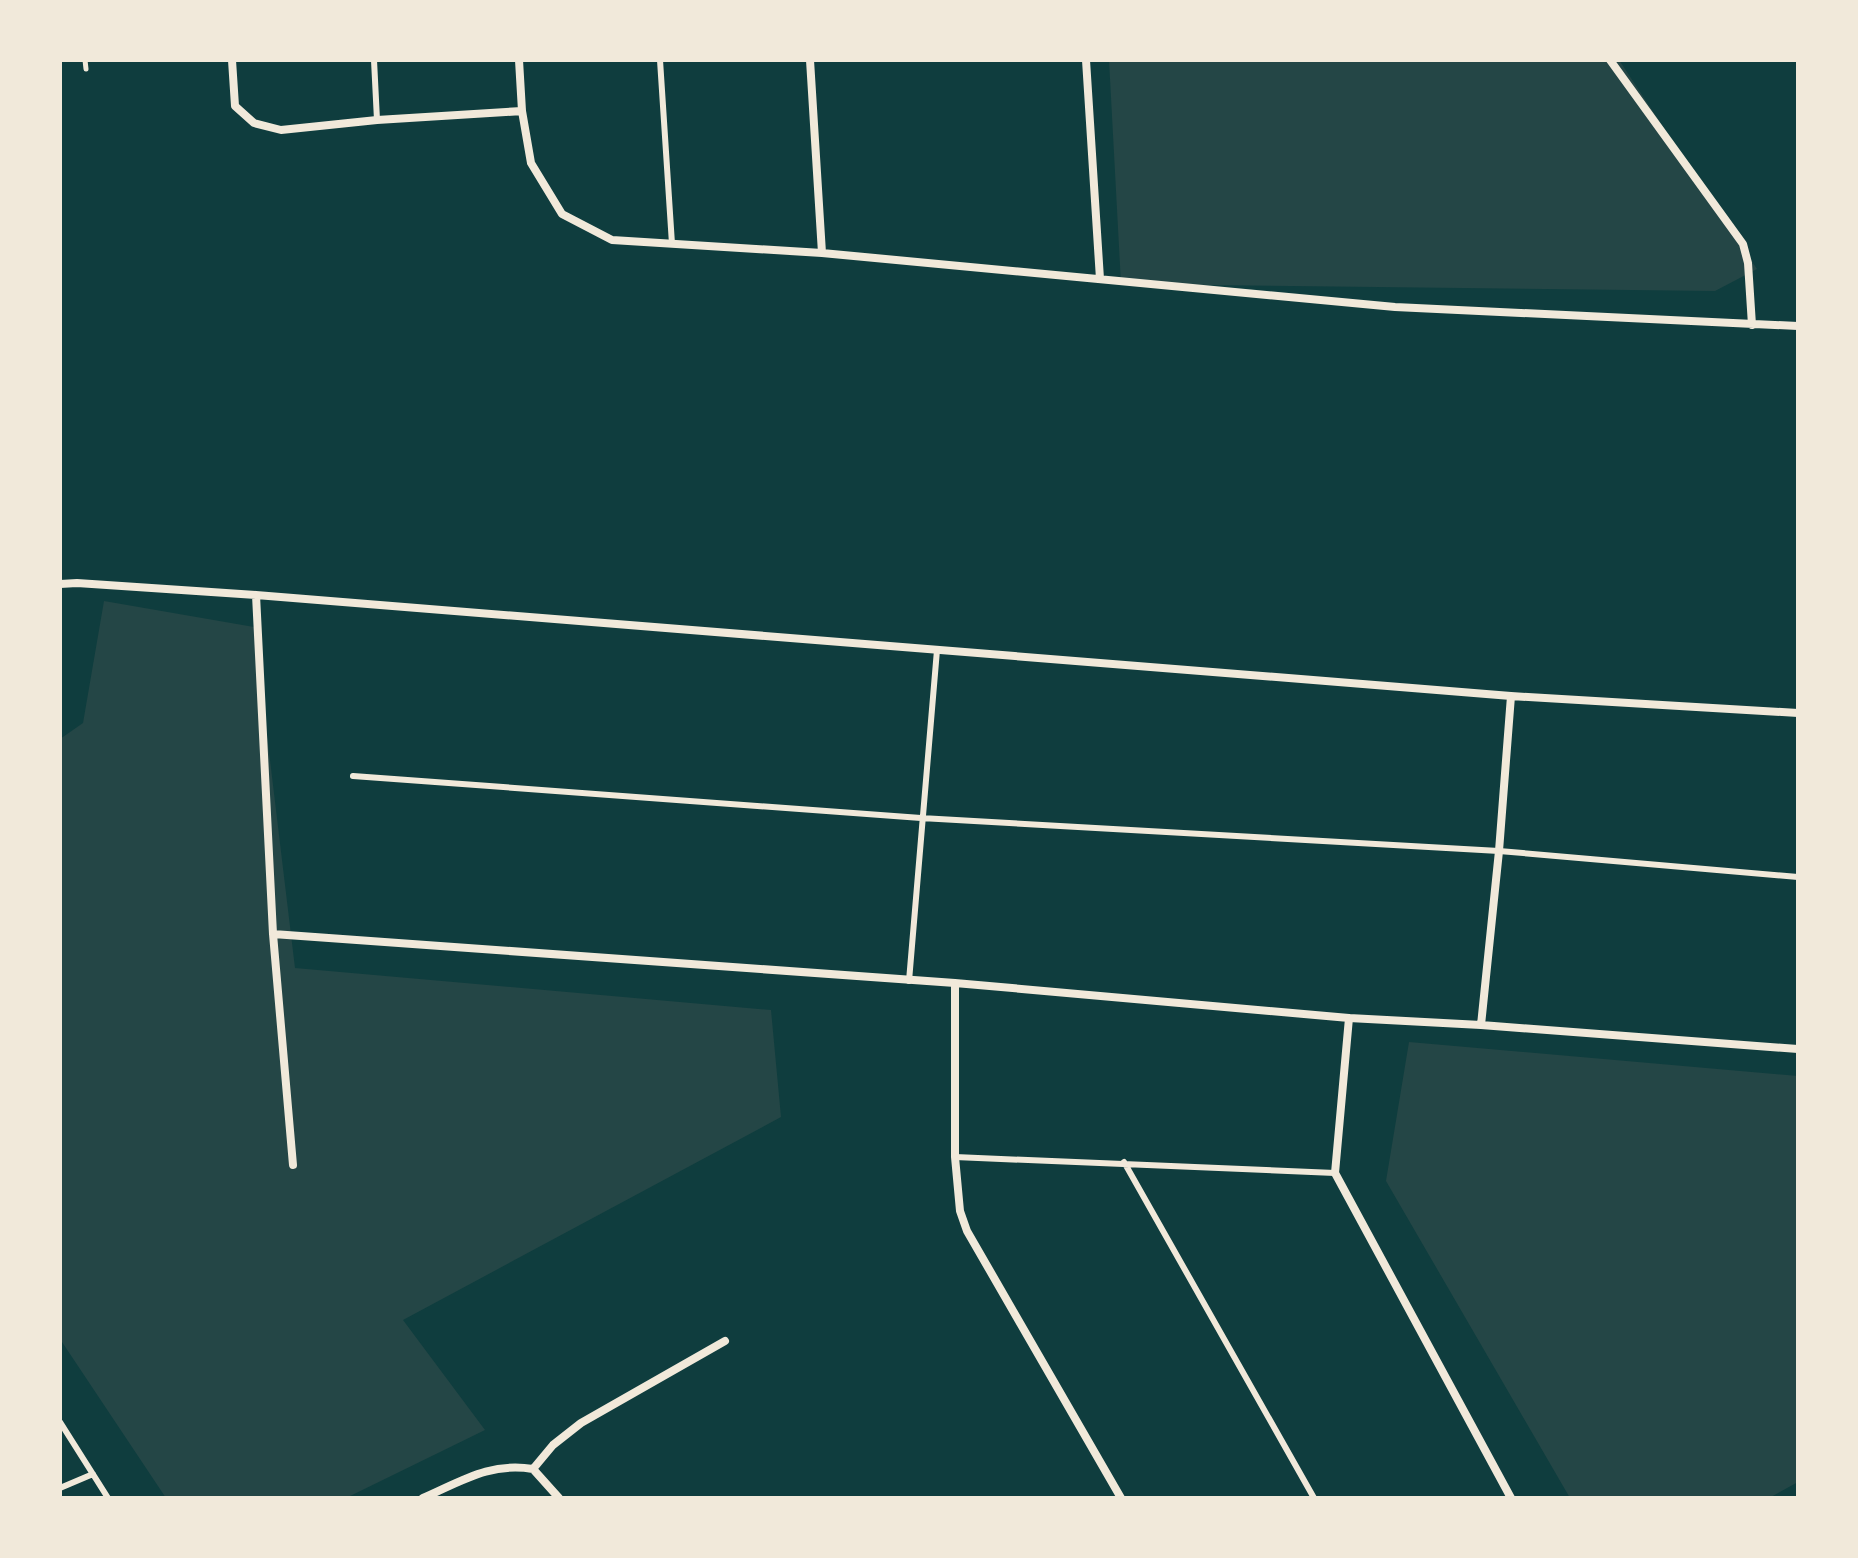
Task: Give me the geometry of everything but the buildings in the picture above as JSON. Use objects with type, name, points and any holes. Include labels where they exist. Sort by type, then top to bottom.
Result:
[{"type":"street","points":[[232,60],[235,106],[254,123],[281,130],[377,120],[522,111]]},
{"type":"street","points":[[519,60],[522,111],[531,163],[562,214],[612,240],[822,253],[1395,307],[1798,326]]},
{"type":"street","points":[[810,60],[822,253]]},
{"type":"street","points":[[1086,60],[1100,279]]},
{"type":"street","points":[[1610,60],[1743,244],[1748,263],[1752,325]]},
{"type":"street","points":[[60,584],[256,595],[1511,696],[1798,713]]},
{"type":"street","points":[[256,595],[273,934],[293,1165]]},
{"type":"street","points":[[1481,1025],[1511,696]]},
{"type":"street","points":[[273,934],[955,983],[1349,1018],[1798,1049]]},
{"type":"street","points":[[955,983],[955,1157],[960,1211],[967,1231],[1121,1498]]},
{"type":"street","points":[[1349,1018],[1335,1173],[1511,1498]]},
{"type":"street","points":[[533,1469],[553,1445],[581,1423],[725,1341]]},
{"type":"street","points":[[423,1498],[490,1468],[513,1466],[533,1469],[559,1498]]},
{"type":"lane","points":[[374,60],[377,120]]},
{"type":"lane","points":[[660,60],[672,244]]},
{"type":"lane","points":[[909,981],[937,650]]},
{"type":"lane","points":[[353,776],[921,818],[1499,851],[1798,877]]},
{"type":"lane","points":[[955,1157],[1335,1173]]},
{"type":"lane","points":[[1124,1162],[1314,1498]]},
{"type":"lane","points":[[60,1422],[108,1498]]},
{"type":"lane","points":[[60,1488],[93,1474]]},
{"type":"path","points":[[85,60],[86,69]]},
{"type":"shaded area","points":[[1109,60],[1619,60],[1757,269],[1715,291],[1121,284]]},
{"type":"shaded area","points":[[104,601],[254,627],[295,968],[771,1010],[781,1117],[403,1320],[485,1430],[346,1498],[166,1498],[60,1339],[60,739],[83,723]]},
{"type":"shaded area","points":[[1409,1042],[1798,1076],[1798,1482],[1769,1498],[1570,1498],[1386,1181]]}]
